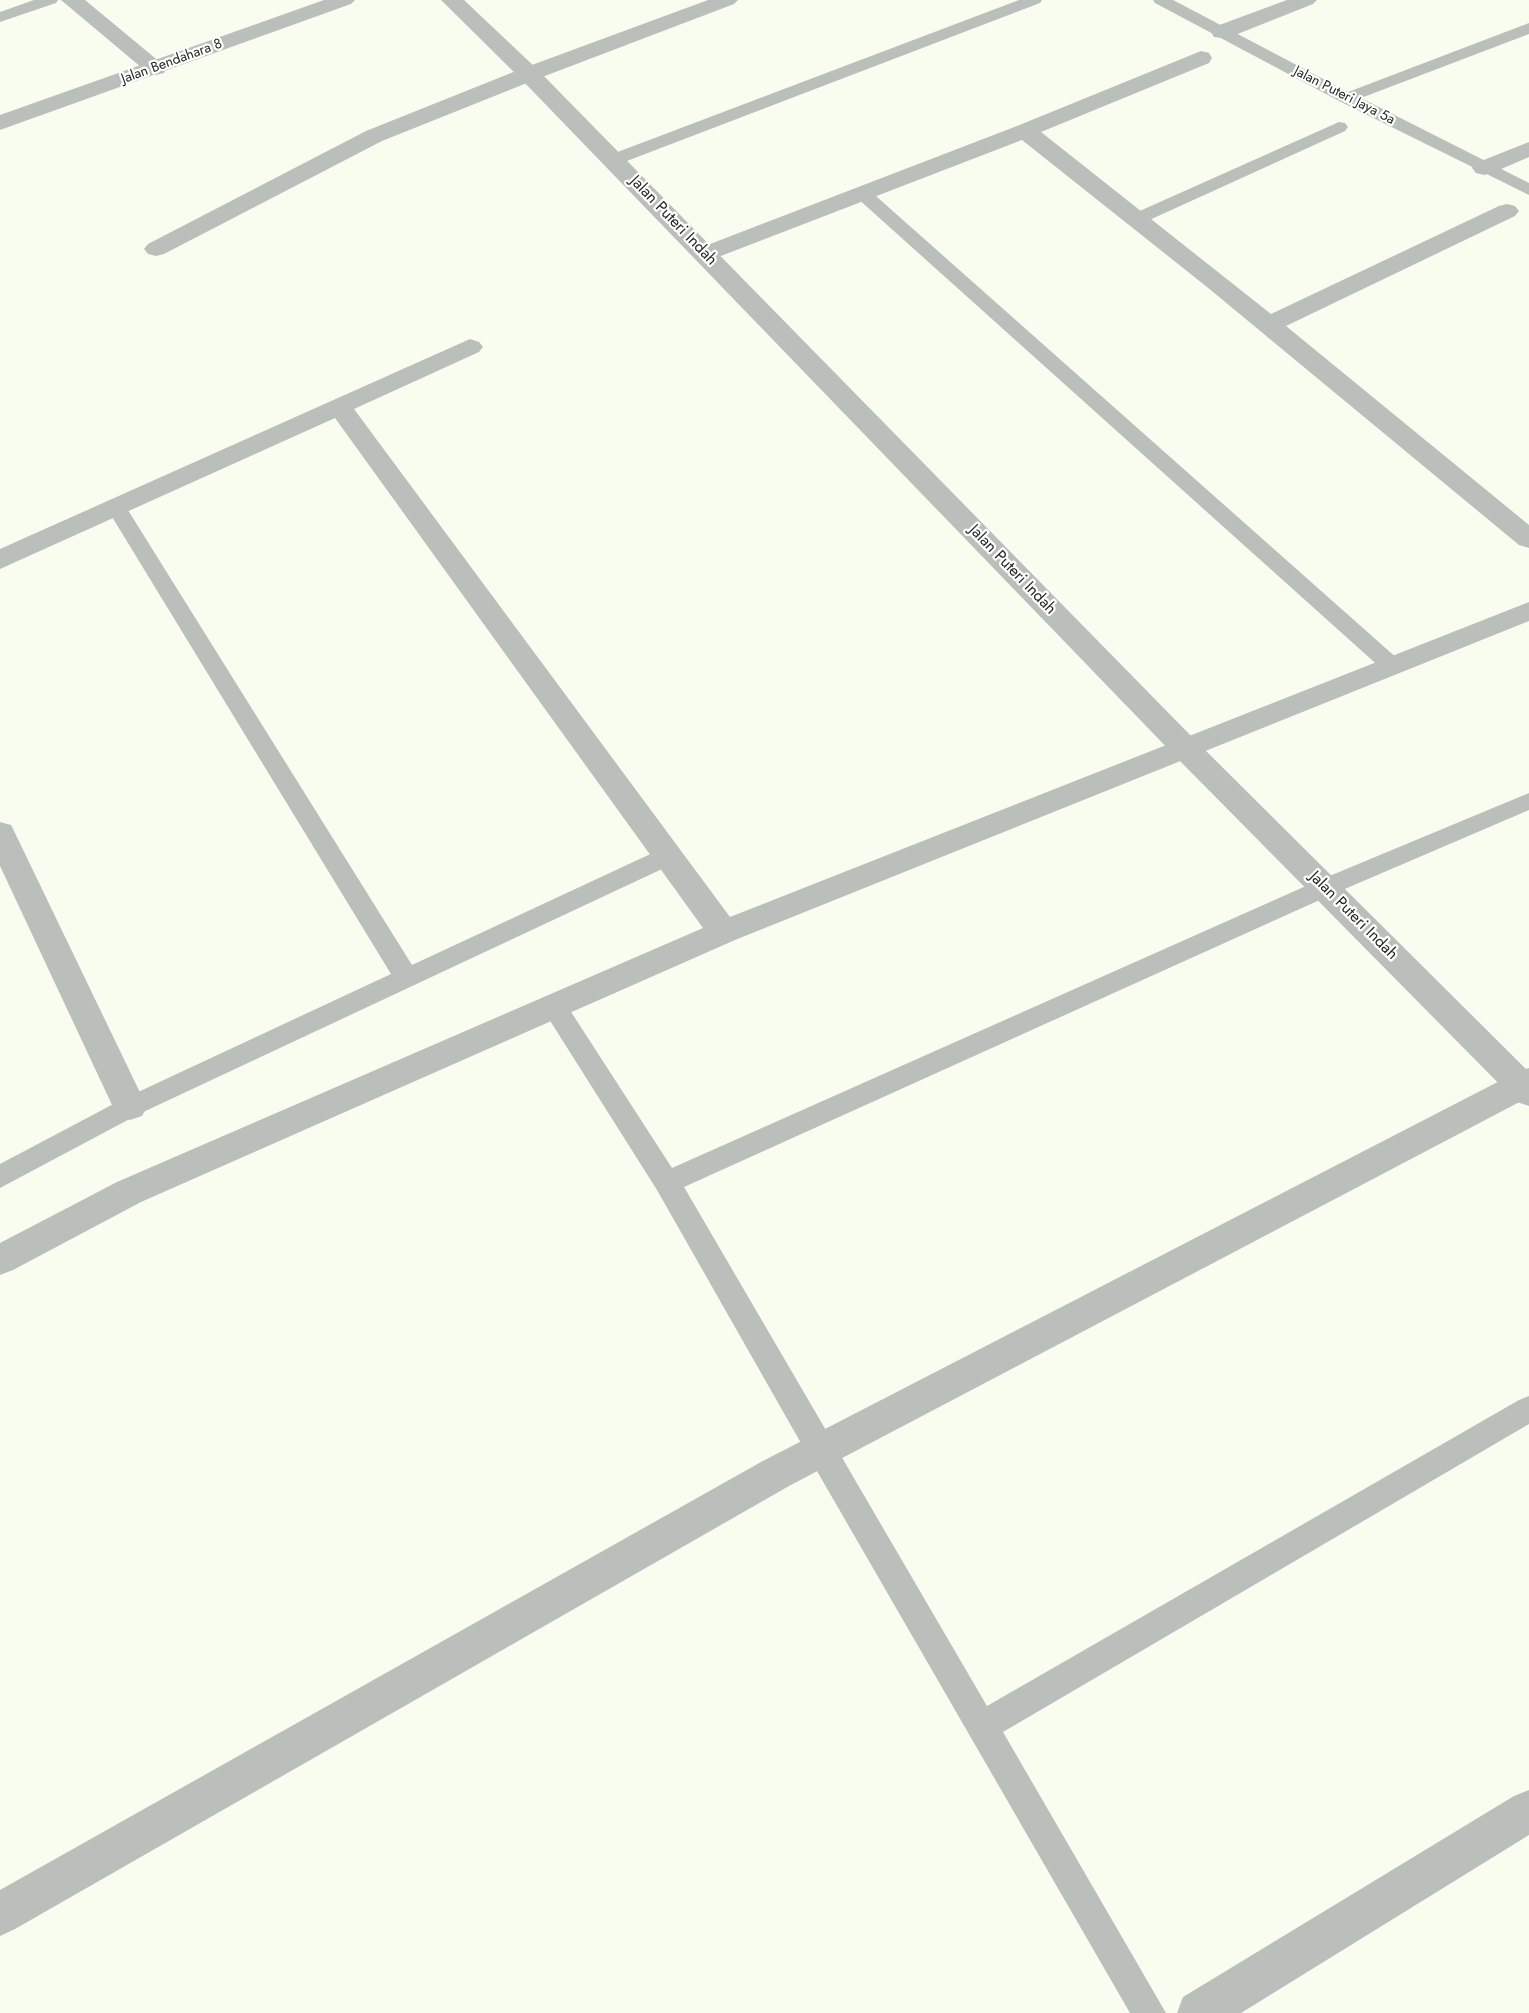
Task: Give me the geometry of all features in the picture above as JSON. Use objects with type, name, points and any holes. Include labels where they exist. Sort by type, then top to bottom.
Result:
[{"type":"street","points":[[72,0],[156,68]]},
{"type":"street","name":"Jalan Bendahara 8","points":[[0,123],[344,0]]},
{"type":"street","points":[[156,249],[349,148],[529,74],[727,0]]},
{"type":"street","points":[[1222,32],[1306,0]]},
{"type":"street","name":"Jalan Puteri Indah","points":[[458,5],[529,74],[1186,749],[1526,1086]]},
{"type":"street","points":[[705,254],[1025,131],[1201,58]]},
{"type":"street","points":[[1025,131],[1270,324],[1529,539]]},
{"type":"street","points":[[1484,168],[1529,149]]},
{"type":"street","points":[[1270,324],[1507,211]]},
{"type":"street","points":[[0,560],[470,347]]},
{"type":"street","points":[[339,406],[724,932]]},
{"type":"street","points":[[0,1260],[129,1192],[555,1008],[724,932],[1529,611]]},
{"type":"street","points":[[0,833],[130,1107]]},
{"type":"street","points":[[0,1914],[819,1450],[1526,1086]]},
{"type":"street","points":[[1199,2013],[1529,1811]]},
{"type":"lane","points":[[0,17],[50,0]]},
{"type":"lane","points":[[613,160],[1034,0]]},
{"type":"lane","name":"Jalan Puteri Jaya 5a","points":[[1161,0],[1529,190]]},
{"type":"lane","points":[[1347,98],[1529,28]]},
{"type":"lane","points":[[1138,218],[1339,127]]},
{"type":"lane","points":[[862,193],[1391,665]]},
{"type":"lane","points":[[116,507],[406,977]]},
{"type":"lane","points":[[667,1182],[1324,888],[1529,801]]},
{"type":"lane","points":[[0,1177],[130,1107],[668,856]]},
{"type":"lane","points":[[555,1008],[667,1182],[819,1450],[983,1726],[1149,2013]]},
{"type":"lane","points":[[983,1726],[1529,1409]]}]
